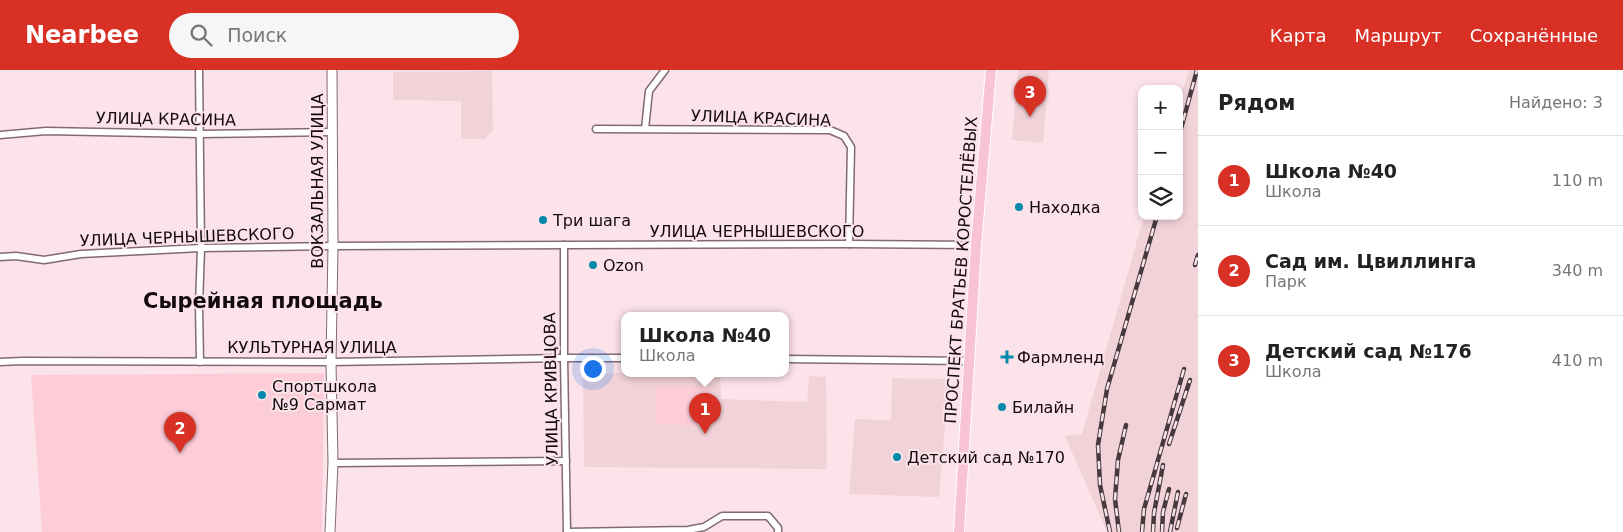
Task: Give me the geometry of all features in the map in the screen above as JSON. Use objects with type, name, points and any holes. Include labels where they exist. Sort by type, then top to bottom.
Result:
[{"type":"main road","name":"ПРОСПЕКТ БРАТЬЕВ КОРОСТЕЛЁВЫХ","points":[[958,532],[976,245],[991,70]]},
{"type":"street","points":[[199,70],[200,362]]},
{"type":"street","name":"ВОКЗАЛЬНАЯ УЛИЦА","points":[[330,532],[332,464],[332,70]]},
{"type":"street","points":[[644,129],[650,92],[666,70]]},
{"type":"street","name":"УЛИЦА КРАСИНА","points":[[596,129],[830,130],[844,136],[851,147],[849,244]]},
{"type":"street","name":"УЛИЦА КРАСИНА","points":[[0,135],[46,131],[200,134],[331,132]]},
{"type":"street","name":"УЛИЦА КРИВЦОВА","points":[[564,245],[567,532]]},
{"type":"street","name":"УЛИЦА ЧЕРНЫШЕВСКОГО","points":[[0,257],[16,256],[44,260],[81,254],[201,248],[332,246],[976,245]]},
{"type":"street","name":"КУЛЬТУРНАЯ УЛИЦА","points":[[0,362],[331,362],[621,358]]},
{"type":"street","points":[[789,359],[969,361]]},
{"type":"street","points":[[332,464],[566,461]]},
{"type":"street","points":[[567,532],[688,530],[704,527],[722,516],[768,516],[778,528],[778,532]]},
{"type":"shaded area","points":[[1018,70],[1049,70],[1043,143],[1012,140]]},
{"type":"shaded area","points":[[1189,70],[1198,70],[1198,532],[1107,532],[1065,436],[1082,434],[1143,220],[1183,220],[1183,88]]},
{"type":"shaded area","points":[[492,71],[493,130],[485,139],[461,139],[461,101],[393,100],[393,72]]},
{"type":"shaded area","points":[[324,373],[322,532],[42,532],[31,375]]},
{"type":"shaded area","points":[[583,373],[621,373],[621,377],[720,377],[721,399],[807,402],[809,376],[826,377],[827,469],[584,467]]},
{"type":"shaded area","name":"Детский сад №170","points":[[892,378],[949,379],[939,497],[849,494],[855,419],[891,420]]},
{"type":"shaded area","points":[[657,386],[710,387],[709,426],[655,424]]},
{"type":"railway","points":[[1181,130],[1197,70]]},
{"type":"railway","points":[[1110,532],[1100,485],[1098,445],[1107,389],[1156,220]]},
{"type":"railway","points":[[1195,265],[1198,255]]},
{"type":"railway","points":[[1142,532],[1144,509],[1184,369]]},
{"type":"railway","points":[[1169,444],[1190,380]]},
{"type":"railway","points":[[1119,532],[1115,499],[1118,460],[1126,425]]},
{"type":"railway","points":[[1153,532],[1154,513],[1163,465]]},
{"type":"railway","points":[[1162,532],[1163,512],[1169,489]]},
{"type":"railway","points":[[1170,532],[1178,492]]},
{"type":"railway","points":[[1177,528],[1186,494]]},
{"type":"place","name":"Детский сад №176","points":[[1030,117]]},
{"type":"place","name":"Находка","points":[[1019,207]]},
{"type":"place","name":"Три шага","points":[[543,220]]},
{"type":"place","name":"Ozon","points":[[593,265]]},
{"type":"place","name":"Фармленд","points":[[1007,357]]},
{"type":"place","name":"Спортшкола №9 Сармат","points":[[262,395]]},
{"type":"place","name":"Билайн","points":[[1002,407]]},
{"type":"place","name":"Школа №40","points":[[705,434]]},
{"type":"place","name":"Сад им. Цвиллинга","points":[[180,453]]},
{"type":"place","name":"Детский сад №170","points":[[897,457]]},
{"type":"district","name":"Сырейная площадь","points":[[263,301]]}]
